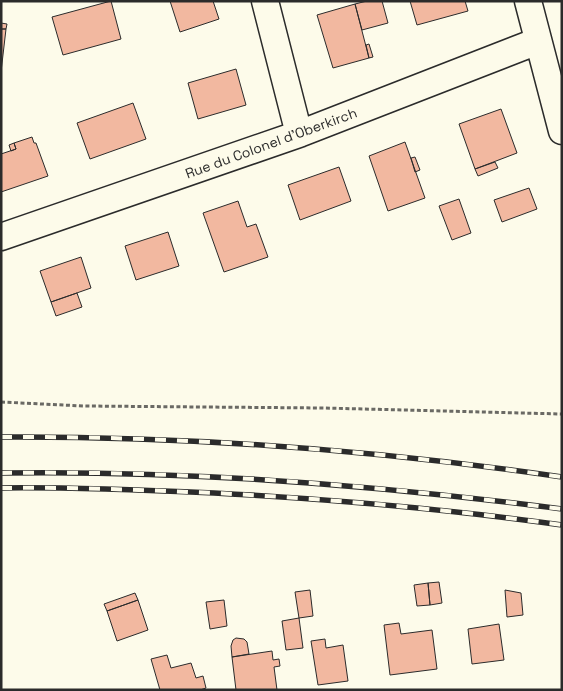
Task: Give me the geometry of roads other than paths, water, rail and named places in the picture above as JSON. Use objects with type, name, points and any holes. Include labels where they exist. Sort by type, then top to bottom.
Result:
[{"type":"street","points":[[265,1],[299,134]]},
{"type":"street","points":[[528,1],[562,131]]},
{"type":"street","name":"Rue du Colonel d'Oberkirch","points":[[1,237],[299,134],[538,41]]},
{"type":"railway","points":[[1,437],[142,439],[282,446],[422,459],[562,477]]},
{"type":"railway","points":[[1,473],[141,474],[282,481],[352,486],[562,509]]},
{"type":"railway","points":[[1,488],[134,490],[301,498],[432,509],[562,525]]}]
